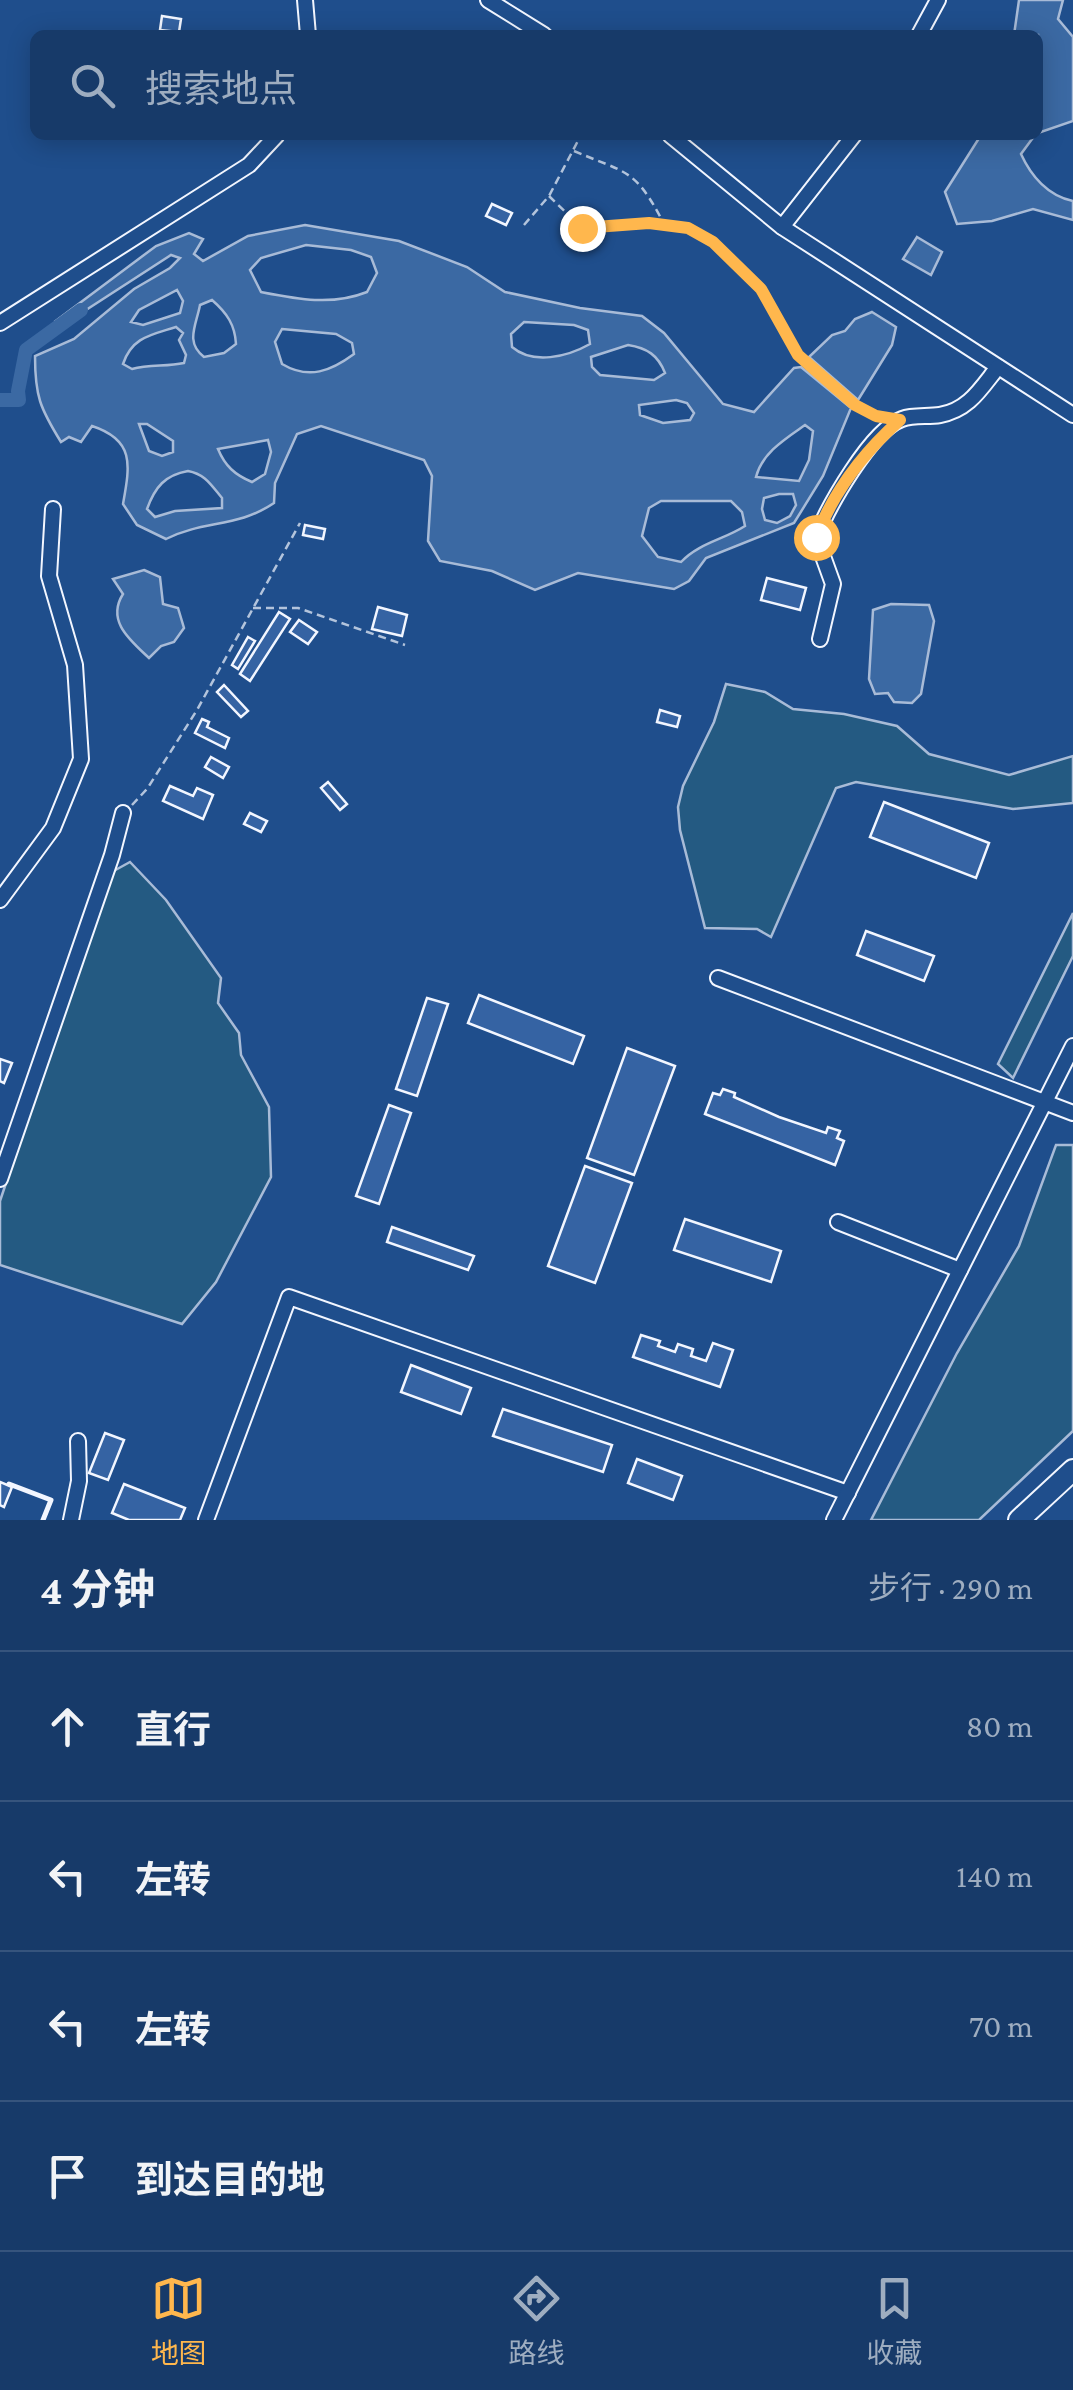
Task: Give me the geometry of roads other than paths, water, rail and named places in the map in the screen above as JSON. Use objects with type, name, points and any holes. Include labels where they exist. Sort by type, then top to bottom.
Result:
[{"type":"highway","points":[[1019,1520],[1073,1470]]},
{"type":"street","points":[[305,0],[308,30]]},
{"type":"street","points":[[488,0],[536,30]]},
{"type":"street","points":[[923,30],[938,0]]},
{"type":"street","points":[[0,323],[249,165],[272,140]]},
{"type":"street","points":[[676,140],[782,227],[1073,415]]},
{"type":"street","points":[[782,227],[850,140]]},
{"type":"street","points":[[820,639],[833,584],[816,537],[829,504],[873,444],[900,420],[945,414],[968,405],[998,367]]},
{"type":"street","points":[[0,900],[54,828],[81,759],[74,666],[49,576],[52,510]]},
{"type":"street","points":[[0,1180],[123,813]]},
{"type":"street","points":[[718,978],[1073,1113]]},
{"type":"street","points":[[834,1520],[1073,1046]]},
{"type":"street","points":[[838,1222],[960,1270]]},
{"type":"street","points":[[206,1520],[289,1297],[848,1492]]},
{"type":"street","points":[[71,1520],[79,1480],[78,1441]]},
{"type":"waterway","points":[[0,400],[19,400],[26,350],[81,310]]}]
